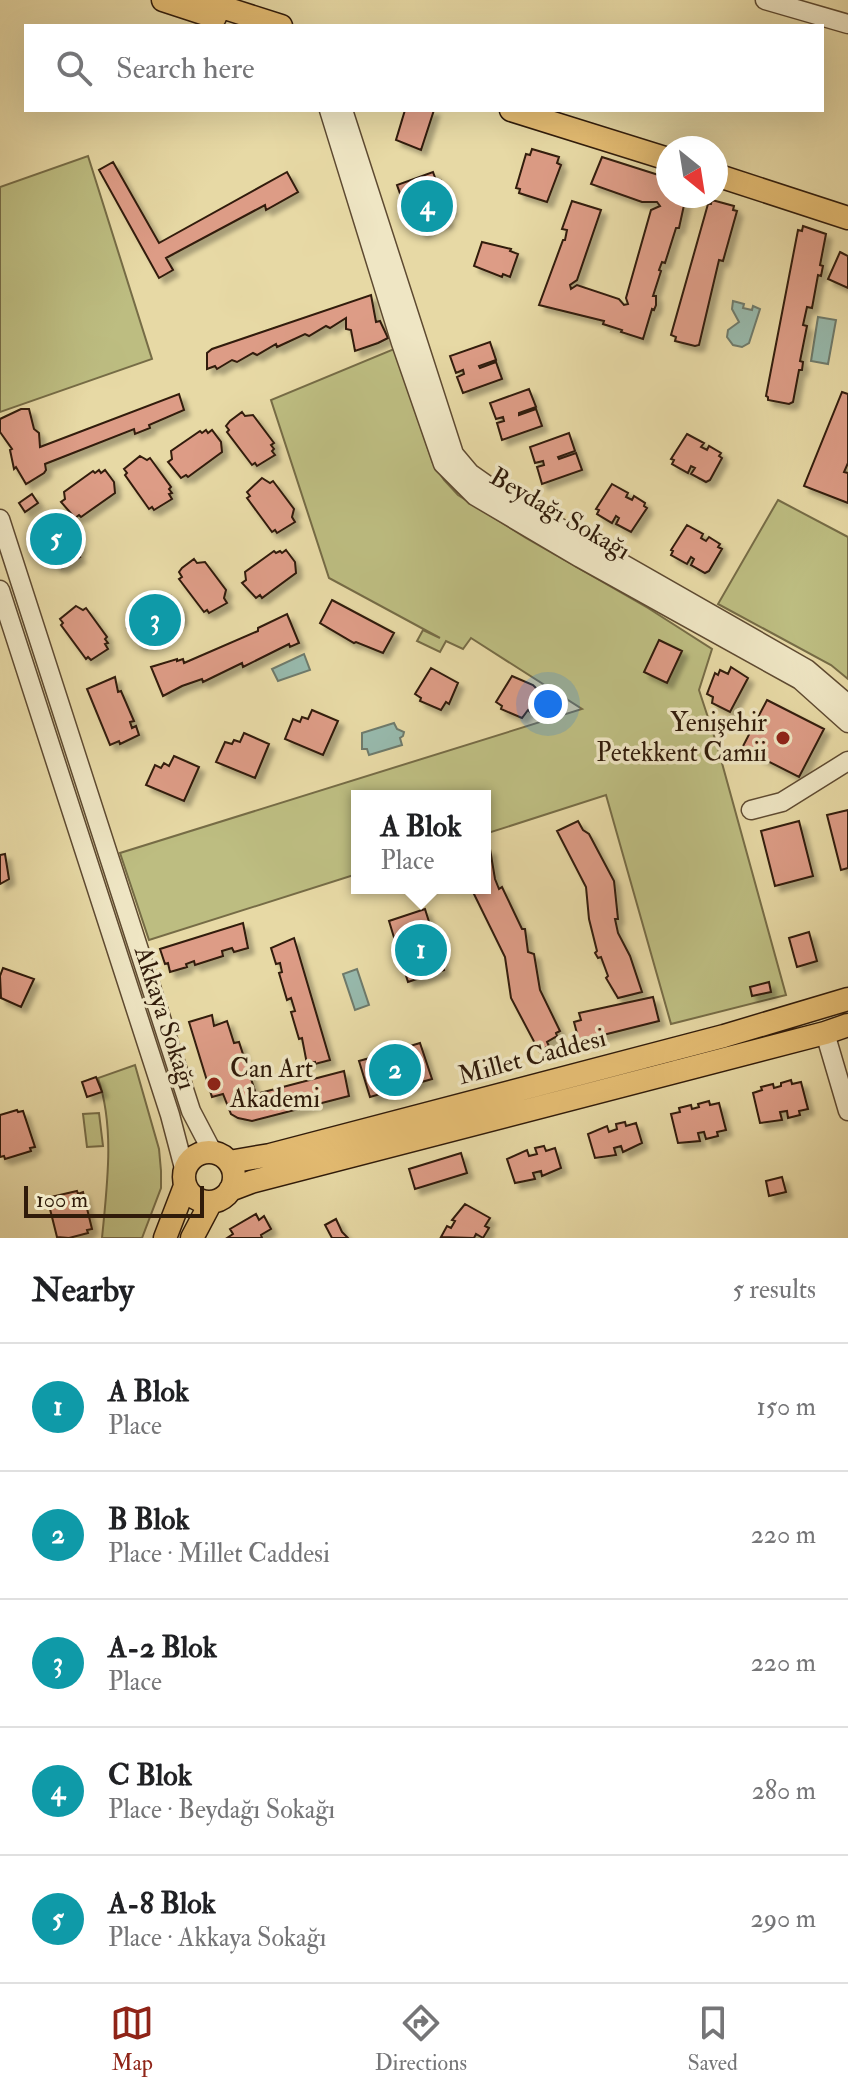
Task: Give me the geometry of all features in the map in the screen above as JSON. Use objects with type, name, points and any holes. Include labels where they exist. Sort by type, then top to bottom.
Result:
[{"type":"main road","points":[[163,0],[238,24]]},
{"type":"main road","points":[[200,0],[224,3],[276,24]]},
{"type":"main road","points":[[517,112],[656,155]]},
{"type":"main road","points":[[550,112],[656,145]]},
{"type":"main road","points":[[728,168],[848,205]]},
{"type":"main road","points":[[728,179],[848,218]]},
{"type":"main road","name":"Millet Caddesi","points":[[221,1157],[270,1155],[724,1036],[848,999]]},
{"type":"main road","name":"Millet Caddesi","points":[[221,1196],[251,1182],[848,1025]]},
{"type":"main road","points":[[165,1238],[194,1158],[200,1154],[221,1157],[234,1176],[192,1238]]},
{"type":"main road","points":[[185,1179],[193,1196],[221,1196]]},
{"type":"street","points":[[765,0],[848,24]]},
{"type":"street","name":"Beydağı Sokağı","points":[[330,112],[401,343],[443,464],[475,496],[800,680],[848,723]]},
{"type":"street","name":"Beydağı Sokağı","points":[[344,112],[454,454],[470,473],[497,492],[807,669],[848,704]]},
{"type":"street","name":"Akkaya Sokağı","points":[[0,519],[191,1111],[221,1157]]},
{"type":"street","name":"Akkaya Sokağı","points":[[0,590],[170,1115],[185,1179]]},
{"type":"street","points":[[12,625],[32,619]]},
{"type":"street","points":[[751,810],[782,802],[848,761]]},
{"type":"street","points":[[93,881],[112,873]]},
{"type":"street","points":[[825,1033],[848,1111]]},
{"type":"green space","points":[[88,156],[152,359],[0,412],[0,187]]},
{"type":"green space","points":[[394,349],[433,463],[458,495],[712,649],[699,690],[786,995],[671,1024],[606,795],[491,832],[491,790],[351,790],[351,876],[149,940],[120,853],[582,709],[471,638],[463,649],[446,641],[440,652],[417,641],[423,630],[440,638],[329,578],[271,400]]},
{"type":"green space","points":[[778,500],[848,537],[848,679],[831,665],[718,604]]},
{"type":"green space","points":[[135,1065],[159,1149],[161,1188],[142,1238],[102,1238],[108,1137],[98,1078]]},
{"type":"green space","points":[[99,1113],[103,1146],[87,1147],[83,1114]]},
{"type":"shaded area","points":[[733,301],[744,304],[743,308],[752,310],[753,306],[760,309],[749,343],[742,347],[733,345],[727,337],[728,330],[739,322],[732,309]]},
{"type":"shaded area","points":[[818,317],[836,320],[828,364],[811,361]]},
{"type":"shaded area","points":[[304,654],[310,670],[278,681],[272,669]]},
{"type":"shaded area","points":[[394,723],[397,729],[404,732],[400,738],[402,745],[369,755],[367,749],[362,749],[362,733]]},
{"type":"shaded area","points":[[357,969],[369,1005],[355,1010],[343,974]]},
{"type":"building","points":[[404,112],[433,112],[421,150],[396,140]]},
{"type":"building","points":[[532,149],[559,157],[557,163],[561,165],[547,202],[519,193],[520,189],[516,188],[526,154],[530,155]]},
{"type":"building","points":[[602,157],[656,174],[656,202],[642,202],[591,184]]},
{"type":"building","points":[[113,162],[159,243],[287,172],[298,192],[266,210],[265,205],[166,258],[173,270],[159,278],[99,170]]},
{"type":"building","points":[[433,172],[437,183],[441,181],[451,210],[446,212],[447,222],[428,226],[429,229],[421,232],[414,223],[411,224],[397,185]]},
{"type":"building","points":[[572,201],[601,210],[577,280],[570,285],[571,289],[577,285],[619,299],[624,305],[628,304],[626,298],[651,210],[683,208],[679,228],[676,228],[665,263],[662,262],[659,270],[653,296],[656,296],[656,305],[643,339],[603,324],[604,321],[539,305],[565,240],[567,230],[562,229]]},
{"type":"building","points":[[734,206],[733,210],[737,211],[723,261],[719,260],[699,345],[675,341],[676,337],[671,335],[707,208]]},
{"type":"building","points":[[803,226],[826,234],[821,276],[818,275],[812,308],[807,307],[803,325],[807,326],[800,361],[803,362],[802,370],[799,370],[793,402],[789,404],[768,400],[766,396],[798,230],[802,231]]},
{"type":"building","points":[[482,242],[511,249],[518,254],[510,277],[474,266]]},
{"type":"building","points":[[840,252],[848,256],[848,288],[828,279]]},
{"type":"building","points":[[371,295],[376,322],[380,321],[388,338],[378,343],[355,351],[351,330],[346,329],[346,318],[309,336],[305,334],[277,347],[276,344],[257,355],[253,353],[217,369],[215,366],[207,369],[207,353],[212,349]]},
{"type":"building","points":[[490,342],[496,360],[479,366],[496,362],[502,379],[463,393],[457,377],[464,374],[463,370],[456,373],[450,356]]},
{"type":"building","points":[[529,389],[536,407],[519,415],[536,409],[542,426],[502,440],[497,423],[504,421],[503,417],[496,419],[490,403]]},
{"type":"building","points":[[842,392],[848,394],[848,463],[844,472],[848,473],[848,503],[804,486]]},
{"type":"building","points":[[179,394],[184,410],[135,434],[134,429],[45,464],[44,473],[26,484],[16,467],[14,469],[12,449],[0,432],[0,419],[21,409],[29,409],[34,429],[39,433],[40,447]]},
{"type":"building","points":[[242,412],[245,416],[253,415],[274,443],[271,445],[275,455],[257,466],[255,463],[252,465],[227,432],[226,426]]},
{"type":"building","points":[[206,430],[208,433],[212,430],[221,442],[222,452],[188,477],[181,478],[168,462],[172,459],[171,451]]},
{"type":"building","points":[[569,433],[575,451],[558,457],[576,453],[582,470],[542,484],[537,467],[544,465],[543,461],[535,463],[530,447]]},
{"type":"building","points":[[687,434],[704,443],[701,447],[707,450],[709,446],[721,453],[719,456],[722,458],[706,482],[691,474],[695,468],[691,466],[688,473],[672,464],[674,460],[671,459]]},
{"type":"building","points":[[140,456],[147,460],[150,458],[171,487],[172,493],[169,494],[172,499],[154,510],[152,507],[149,509],[125,475],[124,469]]},
{"type":"building","points":[[99,470],[101,473],[105,470],[114,482],[115,493],[75,518],[61,502],[65,499],[64,492]]},
{"type":"building","points":[[262,478],[270,483],[273,481],[294,509],[292,517],[295,522],[277,533],[275,530],[272,532],[247,498],[250,496],[247,492]]},
{"type":"building","points":[[612,484],[628,493],[626,497],[632,500],[634,496],[645,503],[647,508],[631,532],[616,524],[619,518],[616,516],[612,523],[597,514],[599,510],[596,509]]},
{"type":"building","points":[[32,494],[38,503],[25,512],[19,503]]},
{"type":"building","points":[[47,514],[55,518],[58,516],[79,545],[77,553],[80,557],[62,568],[60,565],[57,567],[32,533],[35,523]]},
{"type":"building","points":[[687,525],[703,534],[701,538],[706,541],[709,537],[720,544],[718,547],[722,549],[705,573],[691,565],[694,559],[691,557],[687,564],[671,555]]},
{"type":"building","points":[[286,550],[295,562],[296,573],[262,598],[260,595],[256,598],[242,583],[246,580],[245,572],[274,551],[282,553]]},
{"type":"building","points":[[194,559],[197,563],[205,562],[226,590],[224,598],[227,603],[209,613],[207,610],[204,612],[179,579],[182,568]]},
{"type":"building","points":[[171,596],[180,608],[181,619],[147,643],[140,644],[127,628],[132,621],[130,618],[159,597],[161,600]]},
{"type":"building","points":[[332,600],[394,633],[383,653],[354,643],[320,623]]},
{"type":"building","points":[[76,606],[83,610],[86,608],[107,637],[108,643],[105,644],[108,649],[91,660],[86,659],[61,625],[60,619]]},
{"type":"building","points":[[287,614],[299,643],[290,647],[289,644],[243,667],[242,663],[203,682],[202,679],[163,696],[151,667],[177,659],[183,659],[184,663],[258,631],[258,628]]},
{"type":"building","points":[[659,640],[682,651],[667,683],[644,672]]},
{"type":"building","points":[[731,667],[748,678],[730,712],[712,703],[713,697],[707,694],[715,673],[718,675],[720,670],[728,674]]},
{"type":"building","points":[[431,668],[458,683],[449,704],[446,702],[441,710],[420,701],[421,698],[415,694]]},
{"type":"building","points":[[512,676],[539,691],[530,712],[528,710],[522,718],[501,709],[502,706],[496,702]]},
{"type":"building","points":[[115,677],[118,692],[121,691],[134,721],[130,722],[132,728],[136,726],[139,735],[110,745],[87,689]]},
{"type":"building","name":"Yenişehir Petekkent Camii","points":[[767,700],[824,729],[799,777],[742,748]]},
{"type":"building","points":[[312,710],[338,721],[323,755],[285,739],[293,719],[300,722],[302,717],[308,719]]},
{"type":"building","points":[[244,733],[269,744],[255,778],[216,762],[225,742],[240,742]]},
{"type":"building","points":[[174,756],[199,767],[184,801],[146,785],[155,765],[161,768],[164,763],[169,766]]},
{"type":"building","points":[[848,810],[848,868],[841,870],[827,815]]},
{"type":"building","points":[[578,821],[589,834],[614,881],[618,933],[630,956],[642,992],[618,998],[606,978],[608,976],[601,957],[598,958],[595,953],[586,887],[557,831]]},
{"type":"building","points":[[799,821],[813,876],[775,886],[761,831]]},
{"type":"building","points":[[5,854],[9,879],[0,884],[0,855]]},
{"type":"building","points":[[491,855],[495,879],[522,929],[525,929],[528,952],[534,954],[540,990],[560,1031],[547,1042],[549,1046],[539,1051],[511,998],[505,957],[474,894],[491,894]]},
{"type":"building","points":[[425,909],[444,970],[408,982],[400,957],[406,955],[402,942],[396,944],[389,921]]},
{"type":"building","points":[[243,923],[248,948],[222,951],[223,956],[195,965],[194,961],[186,964],[187,967],[170,972],[168,963],[165,964],[160,949]]},
{"type":"building","points":[[809,932],[817,961],[797,967],[789,938]]},
{"type":"building","points":[[294,938],[330,1060],[315,1064],[307,1064],[302,1038],[299,1039],[291,1012],[295,1011],[291,998],[287,1000],[279,973],[282,972],[280,963],[276,964],[271,948]]},
{"type":"building","points":[[3,968],[34,979],[21,1007],[1,998],[0,976]]},
{"type":"building","points":[[769,982],[771,992],[752,996],[750,987]]},
{"type":"building","points":[[653,997],[659,1021],[579,1041],[574,1022],[581,1020],[579,1013]]},
{"type":"building","points":[[212,1015],[214,1026],[227,1021],[234,1043],[239,1042],[256,1094],[344,1071],[349,1096],[252,1121],[231,1114],[223,1094],[212,1097],[189,1022]]},
{"type":"building","points":[[420,1043],[432,1079],[370,1097],[359,1061],[384,1054],[386,1059],[399,1055],[397,1050]]},
{"type":"building","points":[[96,1077],[102,1092],[87,1097],[82,1082]]},
{"type":"building","points":[[791,1080],[792,1084],[801,1082],[808,1109],[788,1118],[787,1111],[780,1112],[782,1120],[760,1123],[753,1093],[762,1090],[761,1087],[773,1084],[774,1088]]},
{"type":"building","points":[[709,1101],[710,1105],[719,1103],[726,1130],[706,1139],[704,1132],[698,1133],[700,1141],[678,1143],[671,1114],[680,1112],[679,1108],[691,1105],[692,1109]]},
{"type":"building","points":[[23,1111],[35,1147],[5,1159],[4,1156],[0,1157],[0,1115]]},
{"type":"building","points":[[625,1122],[626,1126],[636,1123],[642,1143],[623,1152],[621,1146],[614,1148],[616,1155],[595,1158],[588,1134],[607,1126],[609,1132],[617,1129],[616,1124]]},
{"type":"building","points":[[544,1146],[546,1151],[555,1148],[561,1168],[542,1176],[541,1171],[533,1173],[535,1179],[515,1183],[507,1159],[527,1150],[529,1156],[537,1154],[535,1148]]},
{"type":"building","points":[[461,1153],[467,1173],[415,1189],[409,1169]]},
{"type":"building","points":[[782,1177],[786,1192],[769,1196],[766,1181]]},
{"type":"building","points":[[77,1191],[78,1194],[83,1192],[92,1229],[69,1238],[57,1237],[48,1201],[52,1200],[51,1197]]},
{"type":"building","points":[[465,1204],[490,1218],[483,1238],[476,1234],[474,1238],[441,1237],[447,1226],[451,1228],[455,1221],[452,1220]]},
{"type":"building","points":[[256,1214],[259,1220],[264,1216],[271,1229],[261,1235],[262,1238],[227,1238],[233,1234],[230,1229]]},
{"type":"building","points":[[336,1219],[348,1238],[332,1238],[325,1225]]},
{"type":"place","name":"C Blok","points":[[427,206]]},
{"type":"place","name":"A-8 Blok","points":[[56,539]]},
{"type":"place","name":"A-2 Blok","points":[[155,620]]},
{"type":"place","name":"Yenişehir Petekkent Camii","points":[[783,738]]},
{"type":"place","name":"A Blok","points":[[421,950]]},
{"type":"place","name":"B Blok","points":[[395,1070]]},
{"type":"place","name":"Can Art Akademi","points":[[214,1084]]}]
